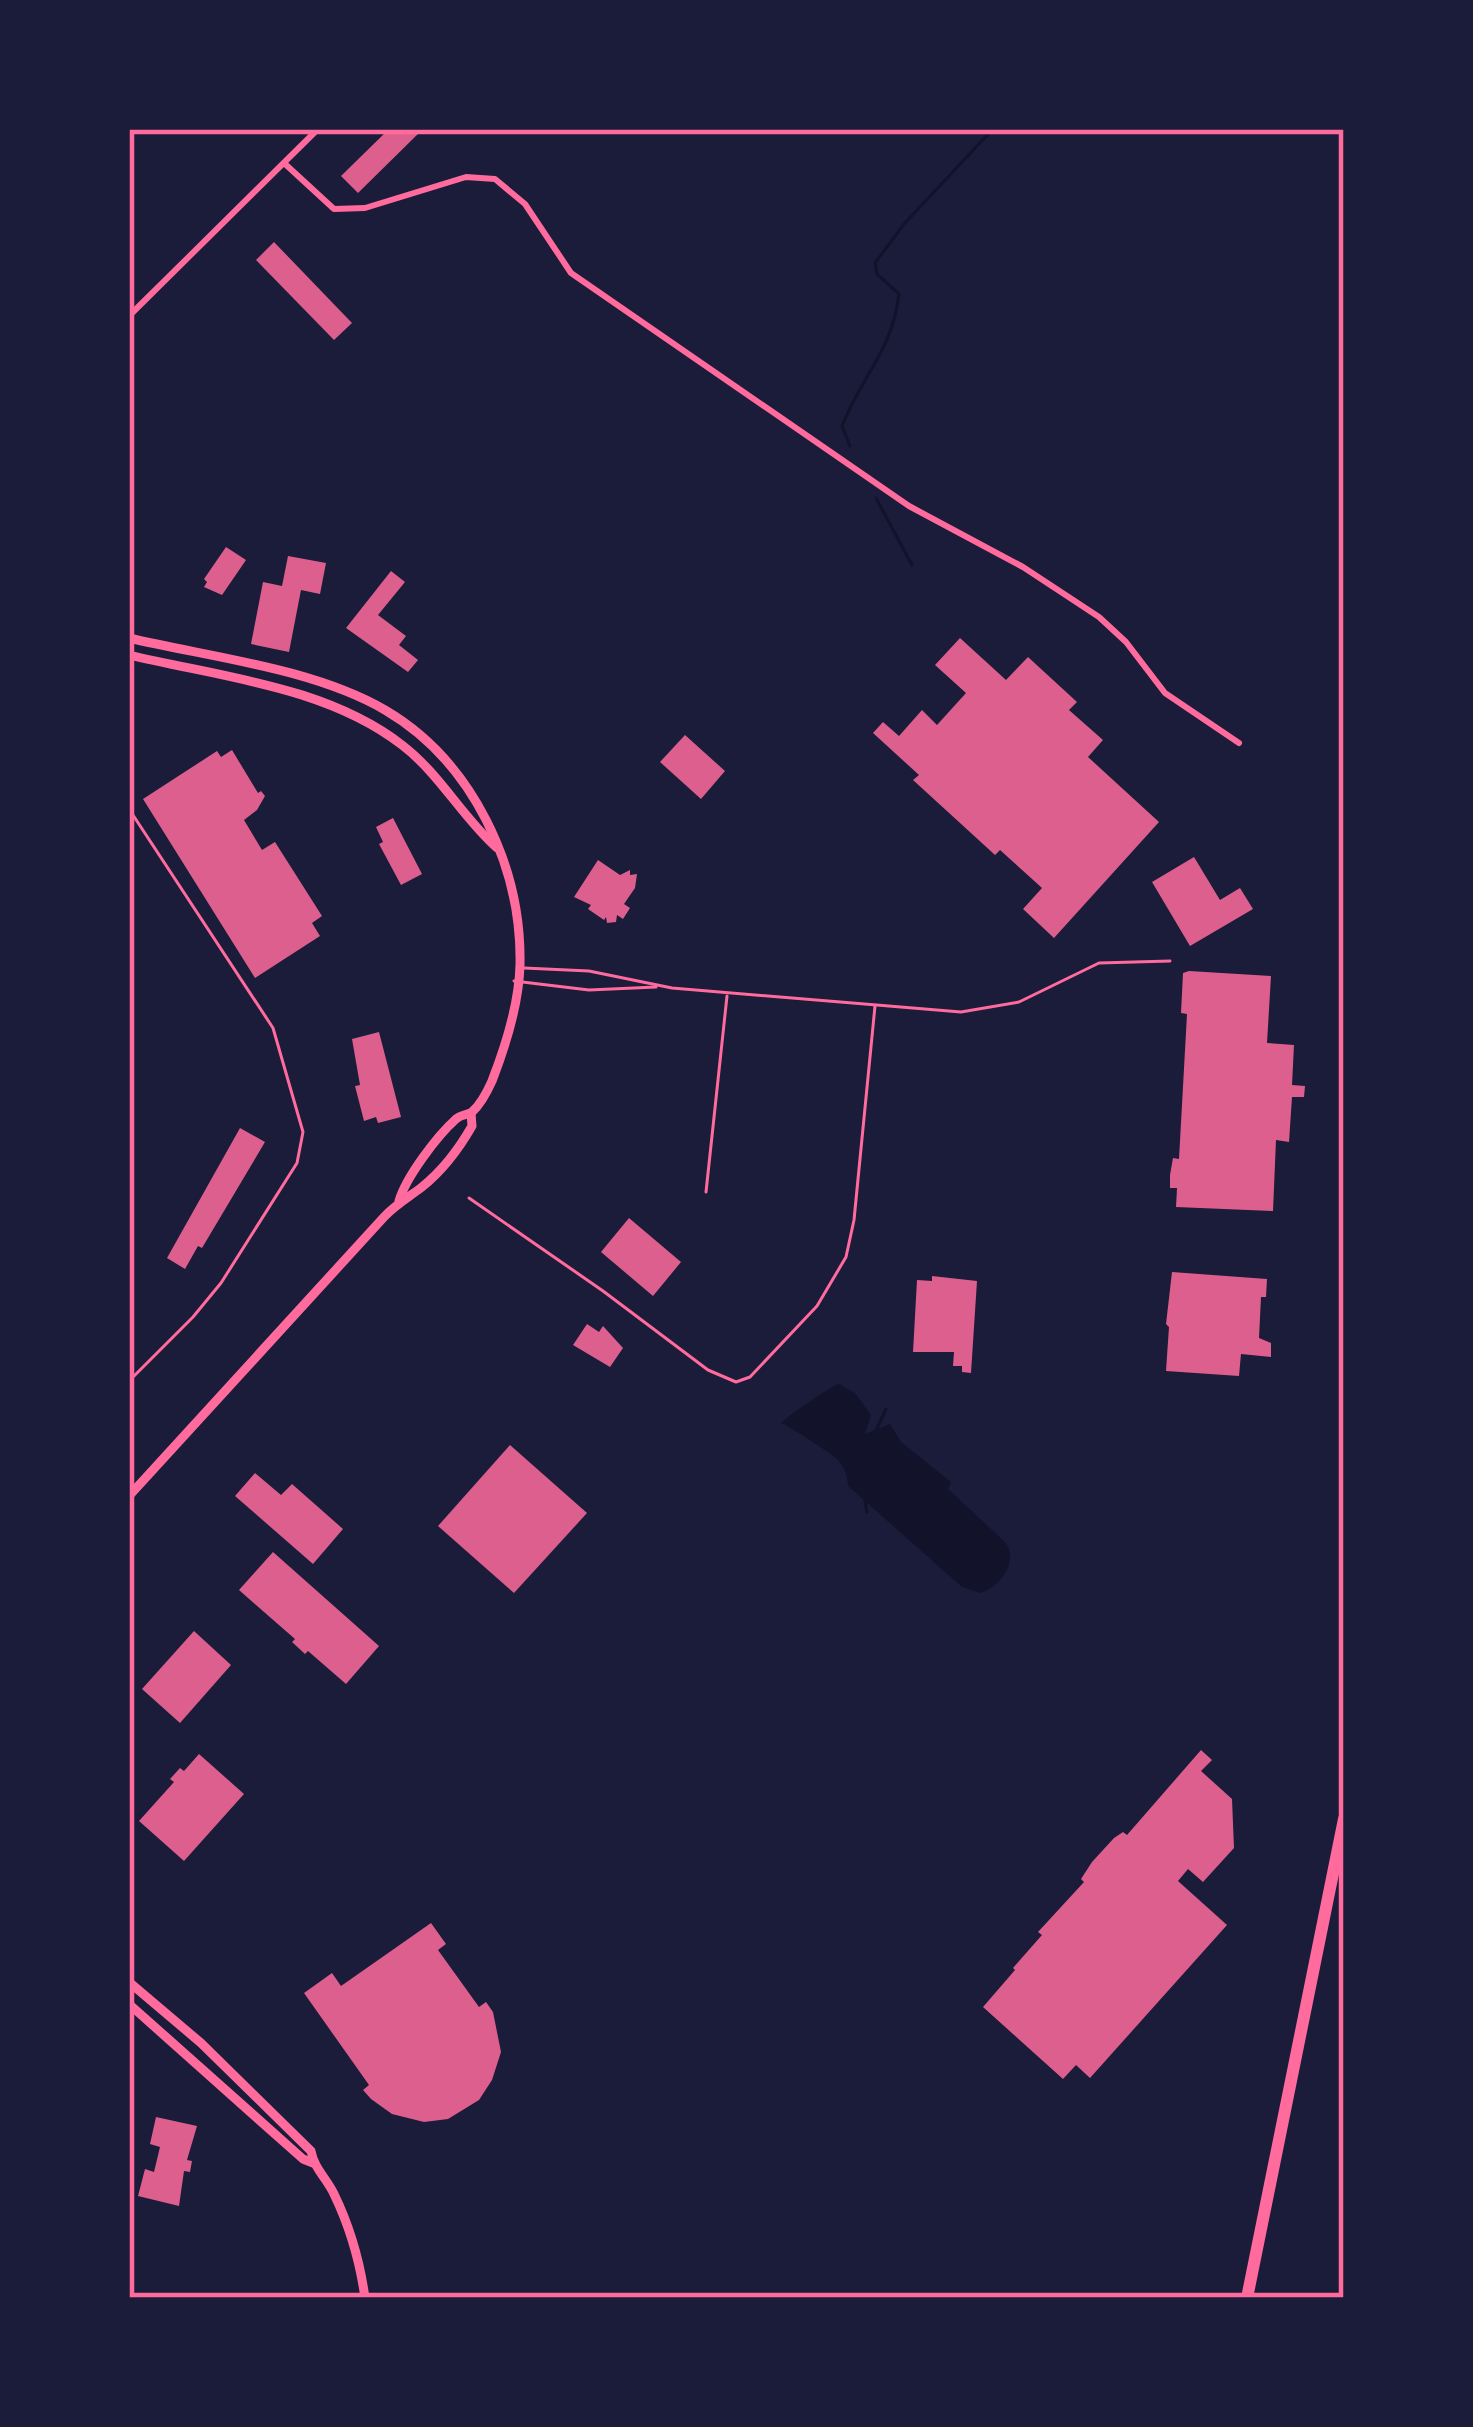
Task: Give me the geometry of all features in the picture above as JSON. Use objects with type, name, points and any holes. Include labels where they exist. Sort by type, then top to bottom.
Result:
[{"type":"highway","points":[[1247,2298],[1344,1819]]},
{"type":"main road","points":[[129,638],[275,671],[383,709],[450,765],[495,832],[518,926],[518,968],[507,1037],[490,1087],[471,1113],[458,1117],[405,1178],[399,1201]]},
{"type":"main road","points":[[129,655],[292,693],[360,718],[402,744],[437,776],[497,848]]},
{"type":"main road","points":[[129,1496],[399,1201],[422,1186],[453,1153],[472,1126],[471,1113]]},
{"type":"main road","points":[[129,1982],[201,2043],[311,2151],[352,2238],[365,2298]]},
{"type":"main road","points":[[129,2004],[303,2159],[314,2163]]},
{"type":"street","points":[[129,316],[318,129]]},
{"type":"street","points":[[284,163],[334,209],[365,208],[466,177],[495,179],[525,204],[571,273],[909,506],[1023,566],[1099,617],[1126,642],[1166,693],[1239,743]]},
{"type":"lane","points":[[129,808],[273,1028],[304,1143],[297,1162],[221,1282],[129,1381]]},
{"type":"lane","points":[[518,968],[589,971],[658,987],[727,994],[961,1012],[999,1008],[1099,963],[1170,961]]},
{"type":"lane","points":[[516,981],[589,990],[658,987]]},
{"type":"lane","points":[[706,1192],[727,994]]},
{"type":"lane","points":[[469,1198],[708,1370],[736,1382],[750,1377],[818,1306],[846,1257],[854,1220],[874,1006]]},
{"type":"shaded area","points":[[839,1384],[855,1393],[871,1415],[865,1434],[890,1424],[901,1442],[951,1482],[948,1489],[1006,1543],[1009,1566],[995,1585],[981,1593],[962,1587],[848,1486],[838,1460],[781,1423]]},
{"type":"building","points":[[389,129],[423,129],[358,193],[341,176]]},
{"type":"building","points":[[274,242],[352,323],[334,340],[256,260]]},
{"type":"building","points":[[226,547],[246,560],[222,595],[204,587],[204,579]]},
{"type":"building","points":[[288,556],[326,563],[320,594],[301,590],[289,652],[251,644],[263,582],[282,586]]},
{"type":"building","points":[[391,571],[405,582],[378,615],[406,636],[399,645],[418,660],[408,672],[346,628]]},
{"type":"building","points":[[960,638],[1006,680],[1028,657],[1077,702],[1069,710],[1103,740],[1088,757],[1159,822],[1054,938],[1023,909],[1042,888],[1000,850],[995,855],[913,780],[919,775],[873,733],[883,722],[899,736],[922,710],[937,725],[966,693],[935,665]]},
{"type":"building","points":[[685,735],[725,771],[701,799],[660,762]]},
{"type":"building","points":[[232,750],[258,793],[265,796],[244,820],[262,850],[275,842],[322,916],[312,923],[320,936],[255,978],[143,799],[217,751],[221,757]]},
{"type":"building","points":[[393,818],[422,874],[401,885],[379,844],[383,842],[376,827]]},
{"type":"building","points":[[1194,857],[1220,900],[1240,888],[1253,909],[1190,946],[1152,882]]},
{"type":"building","points":[[598,860],[620,875],[630,870],[630,875],[637,874],[635,888],[624,904],[630,908],[623,919],[617,915],[616,922],[607,923],[606,917],[588,909],[591,905],[574,897]]},
{"type":"building","points":[[1183,973],[1271,976],[1267,1043],[1294,1045],[1292,1085],[1305,1086],[1304,1097],[1292,1097],[1289,1142],[1276,1140],[1273,1211],[1176,1207],[1177,1188],[1170,1188],[1170,1175],[1173,1158],[1179,1159],[1187,1014],[1181,1013]]},
{"type":"building","points":[[379,1032],[401,1117],[378,1123],[376,1117],[364,1121],[355,1086],[360,1085],[352,1039]]},
{"type":"building","points":[[240,1128],[265,1142],[185,1269],[167,1258]]},
{"type":"building","points":[[629,1218],[681,1262],[653,1296],[601,1252]]},
{"type":"building","points":[[1172,1272],[1267,1279],[1259,1338],[1271,1343],[1271,1357],[1241,1354],[1239,1376],[1166,1371]]},
{"type":"building","points":[[932,1276],[977,1281],[971,1373],[953,1366],[954,1352],[913,1352],[917,1280],[932,1281]]},
{"type":"building","points":[[587,1324],[599,1332],[603,1326],[623,1348],[610,1367],[573,1345]]},
{"type":"building","points":[[510,1445],[587,1513],[514,1593],[438,1526]]},
{"type":"building","points":[[255,1473],[281,1495],[292,1484],[343,1529],[313,1564],[235,1496]]},
{"type":"building","points":[[273,1552],[379,1646],[346,1684],[308,1651],[305,1654],[292,1642],[295,1639],[239,1590]]},
{"type":"building","points":[[194,1631],[231,1665],[180,1723],[142,1689]]},
{"type":"building","points":[[1201,1750],[1212,1760],[1201,1771],[1232,1799],[1234,1848],[1203,1882],[1188,1869],[1178,1881],[1227,1925],[1090,2078],[1076,2065],[1063,2079],[983,2007],[1042,1935],[1038,1932],[1084,1882],[1081,1879],[1092,1862],[1114,1838],[1123,1832],[1127,1835]]},
{"type":"building","points":[[199,1754],[244,1794],[184,1861],[139,1821],[174,1782],[170,1779]]},
{"type":"building","points":[[431,1923],[446,1944],[438,1950],[479,2007],[486,2002],[493,2012],[501,2052],[479,2100],[448,2119],[424,2122],[392,2114],[371,2099],[363,2090],[369,2085],[304,1993],[332,1973],[341,1986]]},
{"type":"building","points":[[156,2117],[197,2126],[179,2206],[138,2196],[145,2169],[154,2172],[160,2147],[150,2144]]},
{"type":"waterway","points":[[850,446],[842,426],[890,332],[899,294],[877,274],[875,263],[904,224],[993,129]]},
{"type":"waterway","points":[[876,498],[912,565]]},
{"type":"waterway","points":[[874,1435],[886,1409]]},
{"type":"waterway","points":[[865,1501],[867,1512]]}]
